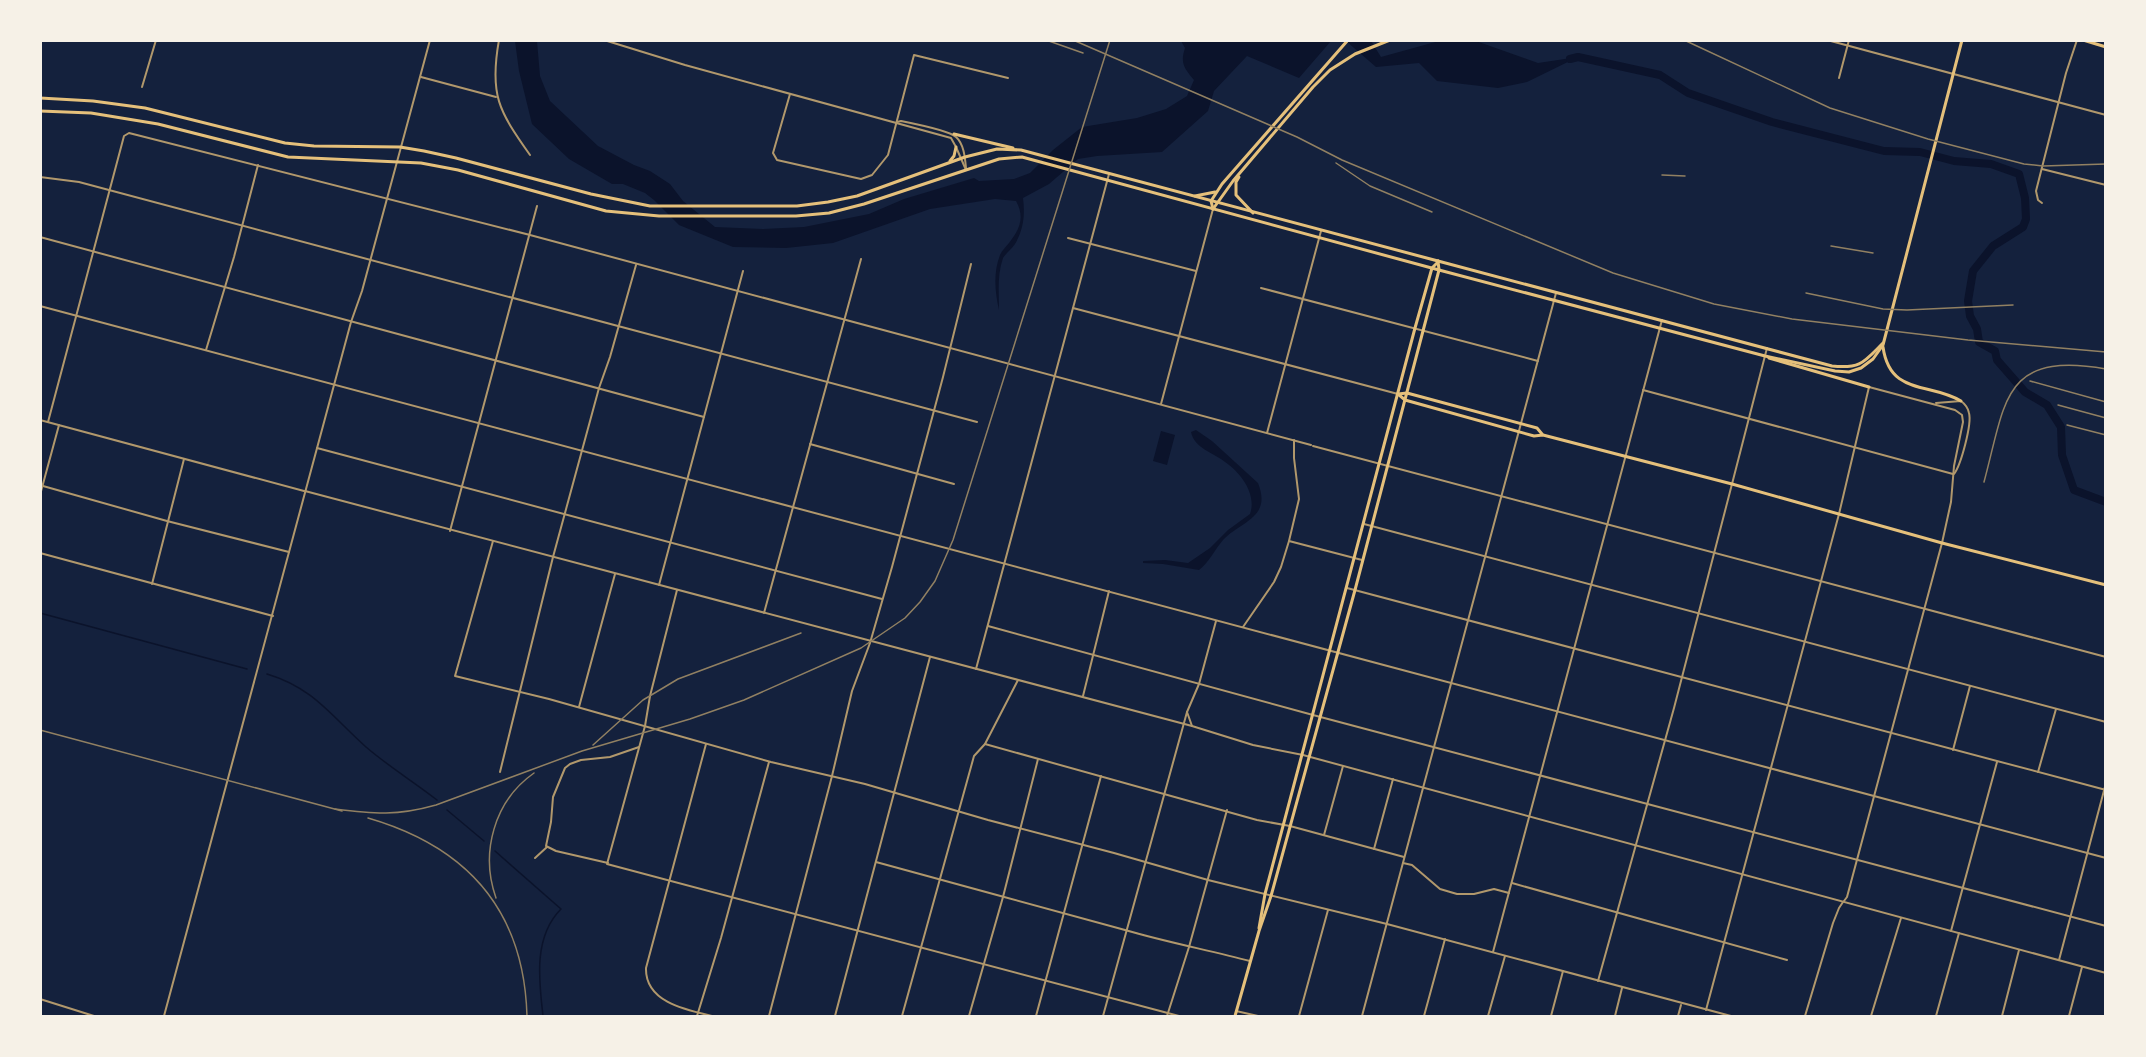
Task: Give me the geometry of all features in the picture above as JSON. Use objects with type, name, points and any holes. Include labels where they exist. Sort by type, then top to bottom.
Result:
[{"type":"main road","points":[[1213,209],[1211,201],[1217,192],[1348,40]]},
{"type":"main road","points":[[1213,209],[1312,87],[1330,69],[1355,54],[1390,40]]},
{"type":"main road","points":[[1765,356],[1849,372],[1870,362],[1884,343],[1962,40]]},
{"type":"main road","points":[[2083,40],[2106,47]]},
{"type":"main road","points":[[40,98],[72,99],[145,108],[285,143],[314,146],[400,147],[456,158],[591,194],[650,206],[797,206],[828,202],[856,196],[963,158],[997,149],[1021,150]]},
{"type":"main road","points":[[40,111],[90,113],[132,119],[288,157],[397,160],[421,163],[458,170],[606,210],[659,216],[796,216],[829,213],[864,204],[999,159],[1029,158],[1319,238],[1765,356],[1869,387]]},
{"type":"main road","points":[[954,134],[1030,152],[1217,204],[1826,365],[1847,367],[1865,362],[1884,343]]},
{"type":"main road","points":[[949,162],[954,156],[956,147]]},
{"type":"main road","points":[[1241,172],[1236,182],[1236,195],[1255,214]]},
{"type":"main road","points":[[1193,196],[1217,192]]},
{"type":"main road","points":[[1259,931],[1260,912],[1415,328],[1432,268],[1438,261]]},
{"type":"main road","points":[[1235,1017],[1271,896],[1355,590],[1423,330],[1438,270],[1438,261]]},
{"type":"main road","points":[[1884,343],[1887,366],[1899,379],[1912,386],[1961,400]]},
{"type":"main road","points":[[1398,394],[1407,393],[1537,428],[1543,435]]},
{"type":"main road","points":[[1398,394],[1405,400],[1519,432],[1534,436],[1543,435],[1732,484],[1942,543],[2106,585]]},
{"type":"street","points":[[142,87],[156,40]]},
{"type":"street","points":[[164,1017],[334,384],[430,40]]},
{"type":"street","points":[[499,40],[495,62],[496,97],[505,120],[530,154]]},
{"type":"street","points":[[604,40],[790,94],[954,134],[960,142],[966,170]]},
{"type":"street","points":[[1827,40],[2106,115]]},
{"type":"street","points":[[1839,78],[1849,40]]},
{"type":"street","points":[[2043,203],[2038,200],[2036,191],[2058,103],[2077,40]]},
{"type":"street","points":[[790,94],[773,153],[774,157],[777,160],[803,167],[861,179],[872,176],[888,154],[914,55],[1008,78]]},
{"type":"street","points":[[420,77],[496,97]]},
{"type":"street","points":[[897,121],[900,125],[951,138],[963,158]]},
{"type":"street","points":[[48,422],[124,136],[129,133],[530,235],[844,321],[2106,657]]},
{"type":"street","points":[[206,350],[258,165]]},
{"type":"street","points":[[2042,169],[2106,185]]},
{"type":"street","points":[[976,669],[1109,174]]},
{"type":"street","points":[[40,177],[80,182],[977,422]]},
{"type":"street","points":[[450,531],[537,206]]},
{"type":"street","points":[[1161,405],[1213,209]]},
{"type":"street","points":[[1267,433],[1321,231]]},
{"type":"street","points":[[40,237],[704,417]]},
{"type":"street","points":[[1068,237],[1197,271]]},
{"type":"street","points":[[764,613],[861,259]]},
{"type":"street","points":[[500,772],[553,557],[599,388],[636,264]]},
{"type":"street","points":[[768,1017],[832,776],[852,691],[871,641],[971,264]]},
{"type":"street","points":[[659,585],[743,271]]},
{"type":"street","points":[[1261,288],[1538,361]]},
{"type":"street","points":[[1362,1017],[1556,293]]},
{"type":"street","points":[[40,306],[2106,858]]},
{"type":"street","points":[[1073,308],[1398,394]]},
{"type":"street","points":[[1493,952],[1662,320]]},
{"type":"street","points":[[1598,981],[1634,844],[1682,678],[1767,348]]},
{"type":"street","points":[[1706,1010],[1839,513],[1869,387],[1957,411],[1964,420],[1942,543],[1926,609],[1847,897],[1839,908],[1833,923],[1805,1017]]},
{"type":"street","points":[[1643,390],[1954,474]]},
{"type":"street","points":[[1931,403],[1961,400],[1968,409],[1970,421],[1959,468],[1954,474]]},
{"type":"street","points":[[40,420],[450,531],[493,540],[1185,724],[1253,745],[1303,755],[1393,779],[2106,973]]},
{"type":"street","points":[[40,495],[59,425]]},
{"type":"street","points":[[1243,627],[1274,582],[1289,541],[1299,499],[1294,440]]},
{"type":"street","points":[[810,444],[954,484]]},
{"type":"street","points":[[317,448],[882,599]]},
{"type":"street","points":[[152,584],[184,459]]},
{"type":"street","points":[[43,486],[289,552]]},
{"type":"street","points":[[1364,524],[2106,722]]},
{"type":"street","points":[[493,540],[455,676],[893,792],[1021,830],[1208,880],[1445,939],[1731,1017]]},
{"type":"street","points":[[1289,541],[1363,560]]},
{"type":"street","points":[[40,554],[273,616]]},
{"type":"street","points":[[579,707],[615,573]]},
{"type":"street","points":[[1347,588],[2105,790]]},
{"type":"street","points":[[607,863],[645,726],[650,696],[677,590]]},
{"type":"street","points":[[1083,697],[1109,591]]},
{"type":"street","points":[[1103,1017],[1187,712],[1199,684],[1216,620]]},
{"type":"street","points":[[988,626],[1319,717],[2106,926]]},
{"type":"street","points":[[835,1017],[930,657]]},
{"type":"street","points":[[902,1017],[974,756],[985,744],[1018,680]]},
{"type":"street","points":[[1953,750],[1970,686]]},
{"type":"street","points":[[2038,772],[2056,708]]},
{"type":"street","points":[[1187,712],[1192,726]]},
{"type":"street","points":[[706,744],[646,968],[646,977],[649,986],[670,1005],[697,1015],[712,1017]]},
{"type":"street","points":[[985,744],[1404,857]]},
{"type":"street","points":[[547,847],[553,797],[565,768],[581,760],[610,757],[639,747]]},
{"type":"street","points":[[969,1017],[1021,830],[1038,759]]},
{"type":"street","points":[[697,1015],[769,761]]},
{"type":"street","points":[[1951,931],[1997,762]]},
{"type":"street","points":[[1324,836],[1343,766]]},
{"type":"street","points":[[1036,1017],[1101,776]]},
{"type":"street","points":[[1374,849],[1393,779]]},
{"type":"street","points":[[2059,961],[2106,783]]},
{"type":"street","points":[[1168,1015],[1227,810]]},
{"type":"street","points":[[535,858],[547,847]]},
{"type":"street","points":[[547,847],[1179,1017]]},
{"type":"street","points":[[876,862],[1127,931],[1250,961]]},
{"type":"street","points":[[1403,862],[1412,865],[1440,889],[1457,894],[1474,894],[1494,889],[1509,892]]},
{"type":"street","points":[[1512,883],[1787,960]]},
{"type":"street","points":[[1299,1017],[1328,910]]},
{"type":"street","points":[[1871,1017],[1901,918]]},
{"type":"street","points":[[1936,1017],[1959,933]]},
{"type":"street","points":[[1424,1017],[1445,939]]},
{"type":"street","points":[[2002,1017],[2019,950]]},
{"type":"street","points":[[1488,1017],[1505,956]]},
{"type":"street","points":[[2069,1017],[2082,967]]},
{"type":"street","points":[[1551,1017],[1563,971]]},
{"type":"street","points":[[1615,1017],[1622,988]]},
{"type":"street","points":[[40,999],[94,1017]]},
{"type":"street","points":[[1678,1017],[1681,1004]]},
{"type":"street","points":[[1236,1011],[1258,1017]]},
{"type":"water","points":[[515,41],[537,41],[540,76],[550,101],[598,146],[650,171],[670,184],[683,201],[715,227],[763,229],[804,227],[869,214],[904,199],[974,178],[979,181],[1014,179],[1030,173],[1053,150],[1082,127],[1137,118],[1166,109],[1187,96],[1194,80],[1184,65],[1185,48],[1181,41],[1331,41],[1299,78],[1247,56],[1214,91],[1208,111],[1162,152],[1078,159],[1049,184],[1023,198],[1024,216],[1020,233],[1001,264],[999,310],[996,269],[1001,253],[1013,238],[1020,223],[1020,212],[1016,201],[995,199],[930,209],[833,243],[786,248],[733,247],[679,225],[645,193],[623,184],[612,184],[569,159],[532,124],[519,71]]},
{"type":"water","points":[[1346,41],[1371,41],[1381,57],[1439,41],[1476,41],[1538,63],[1578,57],[1527,82],[1498,88],[1437,81],[1419,63],[1376,67]]},
{"type":"water","points":[[1196,430],[1212,441],[1258,483],[1261,504],[1252,518],[1223,540],[1199,570],[1143,563],[1143,561],[1165,560],[1188,563],[1210,548],[1228,530],[1250,514],[1251,499],[1242,478],[1221,459],[1196,442],[1191,432]]},
{"type":"water","points":[[1161,431],[1175,435],[1167,465],[1153,461]]},
{"type":"waterway","points":[[1570,59],[1578,57],[1660,75],[1688,93],[1772,122],[1884,151],[1920,152],[1954,161],[1991,164],[2019,174],[2025,198],[2026,219],[2023,227],[1993,246],[1973,271],[1968,301],[1970,316],[1977,329],[1979,342],[1995,351],[1997,360],[2025,392],[2047,405],[2061,427],[2062,455],[2074,490],[2106,502]]},
{"type":"waterway","points":[[40,613],[247,669]]},
{"type":"waterway","points":[[267,674],[298,687],[310,695],[374,754],[437,800]]},
{"type":"waterway","points":[[447,810],[484,841]]},
{"type":"waterway","points":[[495,851],[561,909],[552,920],[542,946],[540,988],[543,1016]]},
{"type":"railway","points":[[1046,40],[1083,53]]},
{"type":"railway","points":[[1073,40],[1297,137],[1342,160],[1613,273],[1714,304],[1792,319],[1968,340],[2106,352]]},
{"type":"railway","points":[[335,809],[386,813],[436,805],[582,751],[690,719],[744,700],[861,648],[905,618],[935,581],[953,540],[1110,40]]},
{"type":"railway","points":[[1684,40],[1830,108],[1928,139],[2024,164],[2043,166],[2106,164]]},
{"type":"railway","points":[[1336,163],[1370,186],[1432,212]]},
{"type":"railway","points":[[1662,175],[1685,176]]},
{"type":"railway","points":[[1831,246],[1873,253]]},
{"type":"railway","points":[[1806,293],[1883,309],[2013,305]]},
{"type":"railway","points":[[1984,482],[2005,406],[2014,388],[2027,375],[2046,368],[2072,365],[2106,369]]},
{"type":"railway","points":[[2030,381],[2106,402]]},
{"type":"railway","points":[[2058,405],[2106,418]]},
{"type":"railway","points":[[2067,425],[2106,435]]},
{"type":"railway","points":[[593,745],[643,700],[678,679],[801,633]]},
{"type":"railway","points":[[40,730],[342,811]]},
{"type":"railway","points":[[496,898],[491,881],[490,863],[490,846],[494,829],[509,798],[534,773]]},
{"type":"railway","points":[[368,818],[435,846],[484,888],[502,915],[515,945],[523,979],[527,1016]]}]
